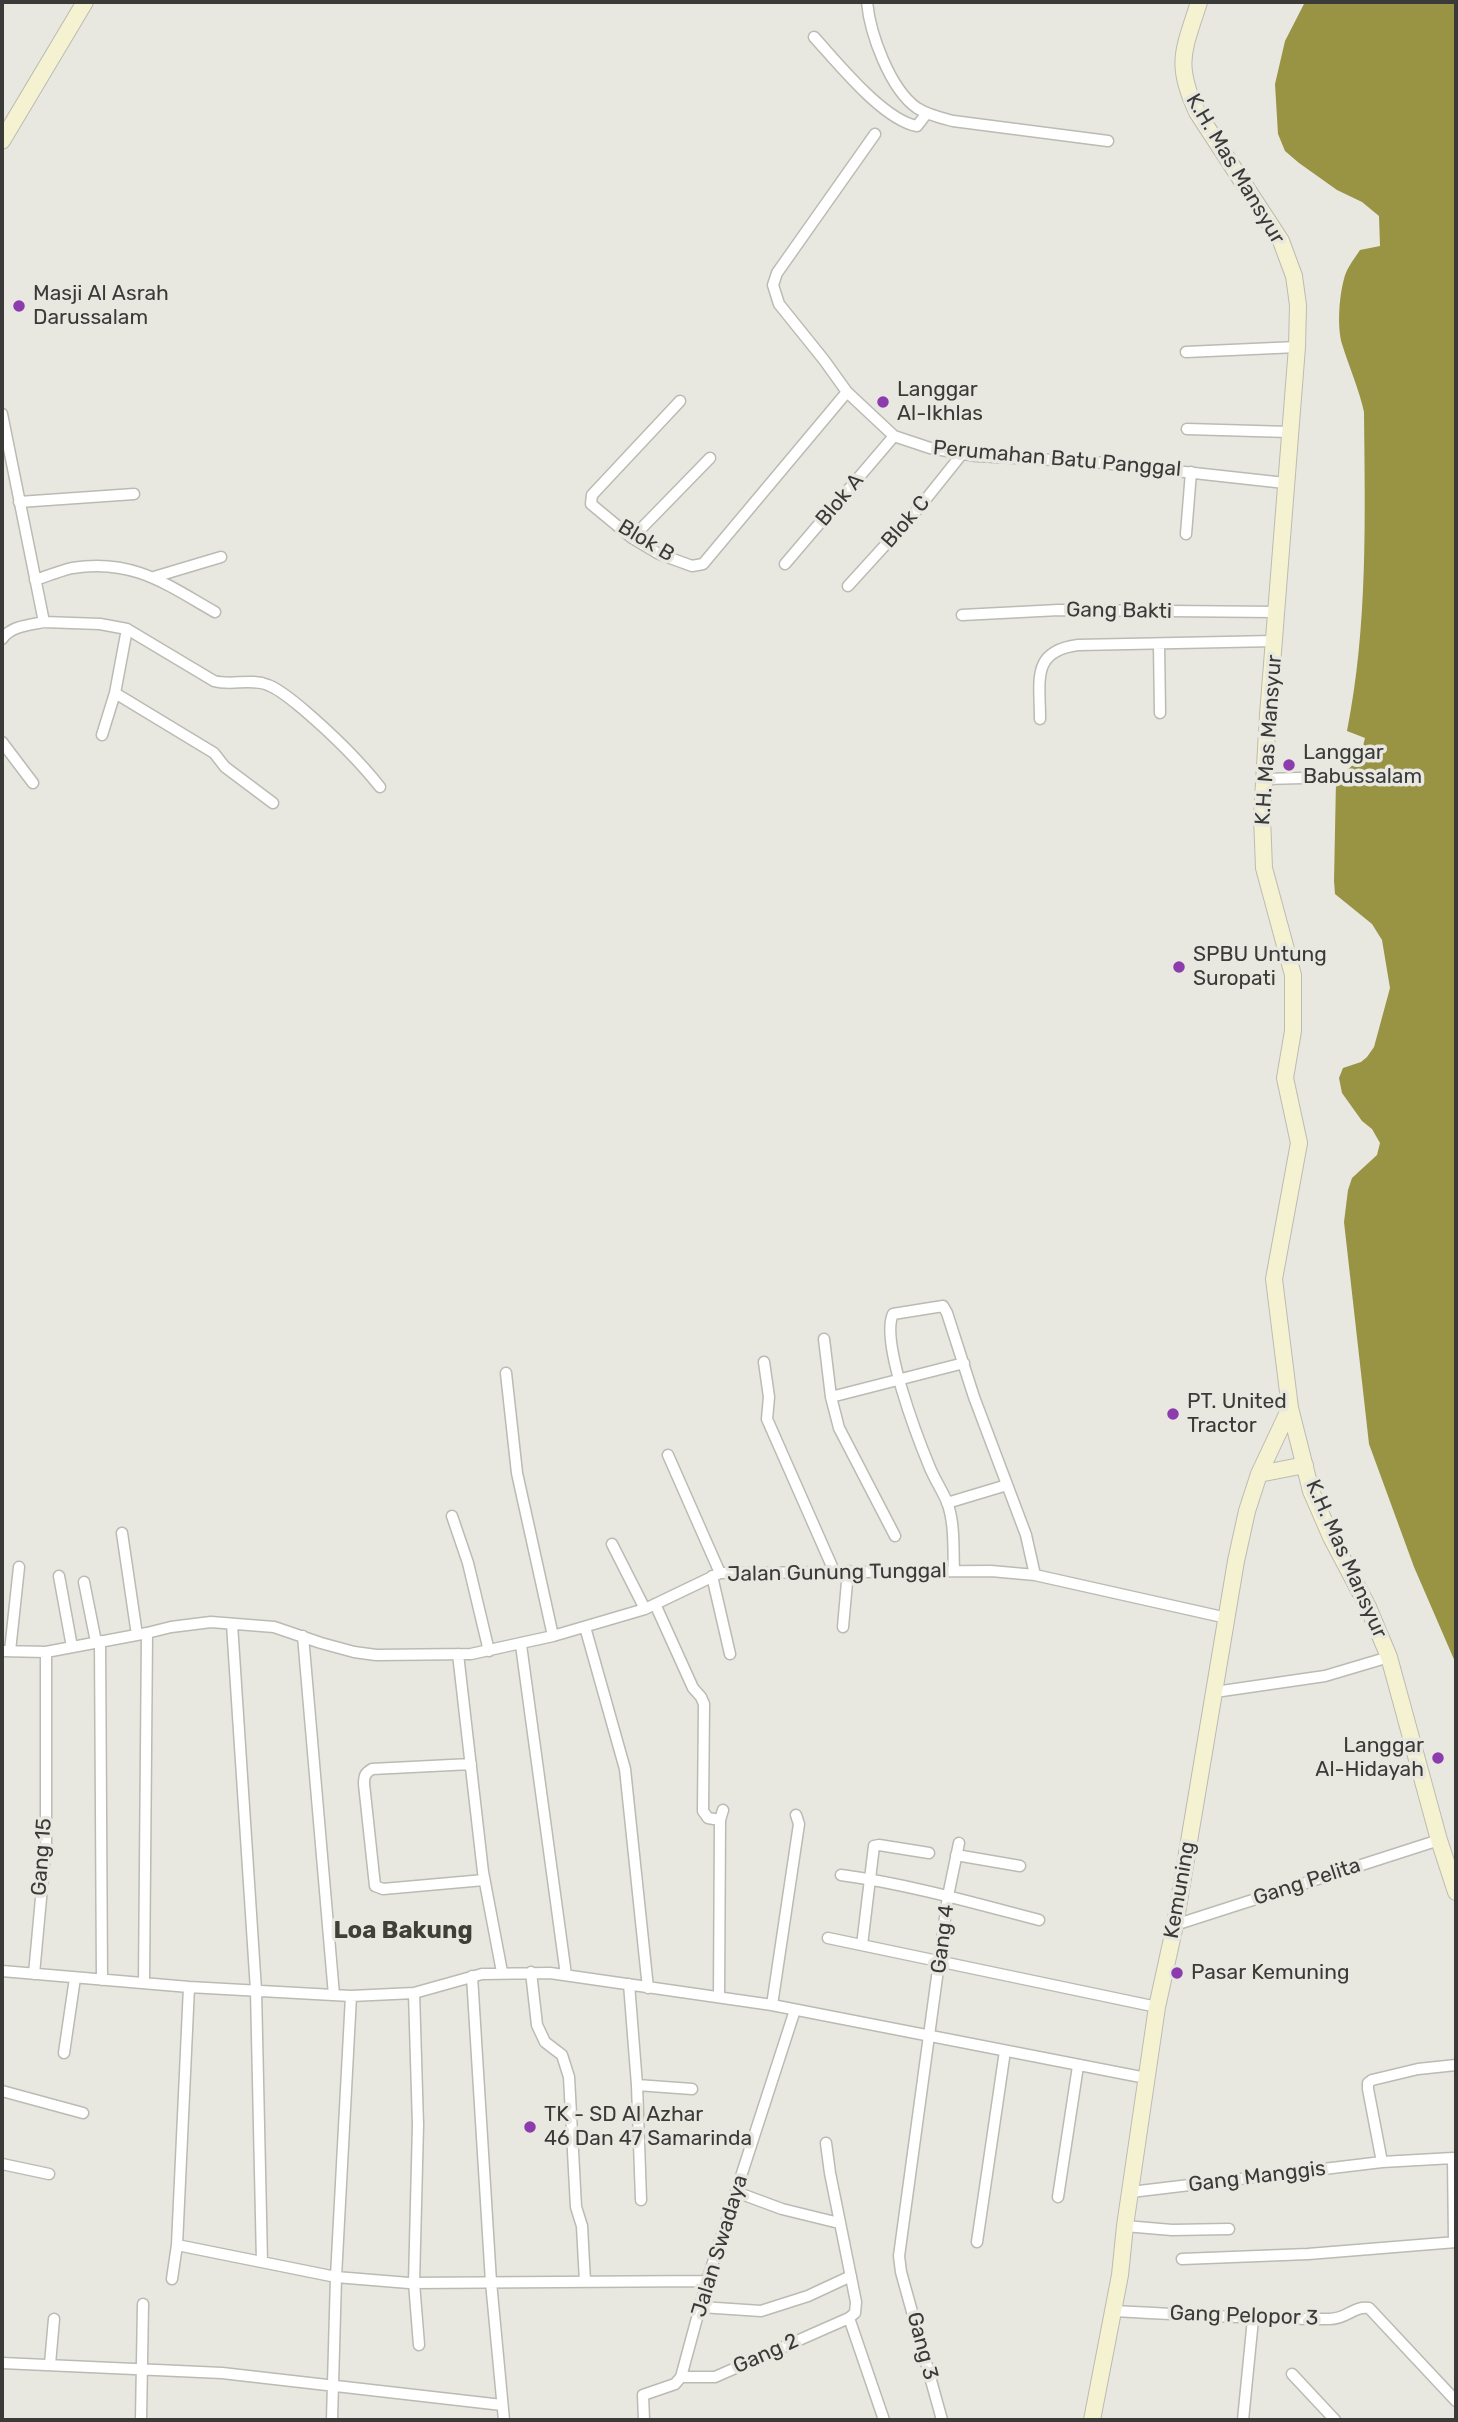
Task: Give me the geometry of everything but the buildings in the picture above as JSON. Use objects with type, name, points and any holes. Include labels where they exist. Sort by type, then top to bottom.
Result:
[{"type":"main road","points":[[2,141],[85,2]]},
{"type":"main road","name":"K.H. Mas Mansyur","points":[[1199,2],[1185,47],[1184,81],[1198,112],[1281,241],[1294,276],[1298,305],[1264,779],[1264,868],[1294,986],[1293,1031],[1285,1078],[1299,1143],[1275,1279],[1290,1409],[1311,1492],[1368,1607],[1389,1657],[1456,1892]]},
{"type":"main road","name":"Kemuning","points":[[1092,2420],[1115,2311],[1157,2007],[1175,1925],[1247,1511],[1259,1475],[1290,1409]]},
{"type":"main road","points":[[1259,1475],[1305,1465]]},
{"type":"street","points":[[867,2],[874,36],[894,80],[911,103],[926,113],[953,121],[1108,141]]},
{"type":"street","points":[[814,37],[869,95],[897,118],[917,126],[926,113]]},
{"type":"street","name":"Perumahan Batu Panggal","points":[[875,134],[777,273],[773,285],[779,304],[847,392],[894,436],[930,448],[962,454],[1094,462],[1285,483]]},
{"type":"street","points":[[1186,352],[1297,347]]},
{"type":"street","name":"Blok B","points":[[680,401],[592,495],[591,503],[632,538],[659,554],[692,566],[703,564],[847,392]]},
{"type":"street","points":[[2,414],[44,622]]},
{"type":"street","points":[[1187,429],[1289,432]]},
{"type":"street","name":"Blok A","points":[[785,565],[894,436]]},
{"type":"street","name":"Blok C","points":[[848,586],[918,509],[962,454]]},
{"type":"street","points":[[632,538],[710,458]]},
{"type":"street","points":[[1186,534],[1191,472]]},
{"type":"street","points":[[19,502],[134,494]]},
{"type":"street","points":[[154,577],[221,557]]},
{"type":"street","points":[[35,580],[72,568],[130,568],[154,577],[215,612]]},
{"type":"street","name":"Gang Bakti","points":[[962,615],[1059,610],[1276,612]]},
{"type":"street","points":[[2,639],[4,634],[21,626],[44,622],[100,624],[127,629],[214,681],[261,683],[281,692],[330,731],[380,787]]},
{"type":"street","points":[[102,735],[115,693],[127,629]]},
{"type":"street","points":[[1040,719],[1040,674],[1048,655],[1060,648],[1078,645],[1275,640]]},
{"type":"street","points":[[1159,645],[1160,713]]},
{"type":"street","points":[[115,693],[214,753],[225,767],[273,803]]},
{"type":"street","points":[[2,742],[33,783]]},
{"type":"street","points":[[1264,779],[1302,778]]},
{"type":"street","points":[[954,1571],[952,1529],[947,1503],[930,1467],[900,1381],[891,1339],[893,1314],[943,1306],[1032,1553],[1035,1575]]},
{"type":"street","points":[[824,1339],[831,1397],[839,1427],[895,1535]]},
{"type":"street","points":[[764,1362],[769,1397],[767,1419],[834,1572]]},
{"type":"street","points":[[831,1397],[964,1363]]},
{"type":"street","points":[[506,1373],[517,1473],[553,1636]]},
{"type":"street","points":[[668,1455],[716,1574],[730,1654]]},
{"type":"street","points":[[947,1503],[1007,1485]]},
{"type":"street","points":[[452,1516],[468,1563],[489,1651]]},
{"type":"street","points":[[122,1533],[142,1634],[144,1982]]},
{"type":"street","points":[[612,1544],[650,1606],[692,1688],[704,1704],[703,1811],[708,1818],[722,1815],[719,1997]]},
{"type":"street","points":[[6,1651],[19,1567]]},
{"type":"street","name":"Jalan Gunung Tunggal","points":[[6,1651],[46,1652],[198,1623],[274,1627],[354,1652],[376,1655],[489,1651],[521,1645],[650,1606],[716,1574],[954,1571],[1035,1575],[1227,1618]]},
{"type":"street","points":[[843,1627],[848,1572]]},
{"type":"street","points":[[59,1576],[72,1647]]},
{"type":"street","points":[[84,1582],[98,1641],[102,1980]]},
{"type":"street","points":[[232,1624],[256,1990],[262,2262]]},
{"type":"street","points":[[585,1627],[625,1769],[648,1988]]},
{"type":"street","points":[[303,1636],[334,1995]]},
{"type":"street","points":[[521,1645],[566,1975]]},
{"type":"street","name":"Gang 15","points":[[34,1973],[46,1844],[46,1652]]},
{"type":"street","points":[[458,1654],[485,1880],[502,1972]]},
{"type":"street","points":[[1215,1692],[1325,1676],[1389,1657]]},
{"type":"street","points":[[471,1764],[372,1769],[363,1776],[375,1885],[383,1889],[485,1880]]},
{"type":"street","points":[[772,2005],[799,1824],[796,1815]]},
{"type":"street","name":"Gang Pelita","points":[[1175,1925],[1439,1840]]},
{"type":"street","name":"Gang 4","points":[[901,2272],[900,2256],[948,1896],[959,1843]]},
{"type":"street","points":[[862,1945],[868,1879],[875,1846],[929,1853]]},
{"type":"street","points":[[956,1856],[1020,1866]]},
{"type":"street","points":[[841,1875],[948,1896],[1040,1920]]},
{"type":"street","points":[[828,1938],[1157,2007]]},
{"type":"street","points":[[2,1970],[190,1987],[351,1996],[414,1993],[472,1976],[502,1972],[566,1975],[772,2005],[1146,2078]]},
{"type":"street","points":[[531,1972],[537,2025],[545,2042],[562,2055],[569,2077],[576,2207],[582,2226],[585,2282]]},
{"type":"street","points":[[472,1976],[491,2282],[504,2420]]},
{"type":"street","points":[[64,2053],[75,1978]]},
{"type":"street","points":[[629,1984],[637,2085],[641,2200]]},
{"type":"street","points":[[172,2279],[177,2245],[190,1987]]},
{"type":"street","points":[[414,1993],[418,2125],[414,2283],[419,2346]]},
{"type":"street","points":[[332,2420],[336,2277],[351,1996]]},
{"type":"street","name":"Jalan Swadaya","points":[[681,2377],[707,2281],[795,2010]]},
{"type":"street","points":[[977,2242],[1005,2051]]},
{"type":"street","points":[[1382,2162],[1368,2089],[1369,2082],[1418,2069],[1456,2065]]},
{"type":"street","points":[[1058,2197],[1078,2066]]},
{"type":"street","points":[[637,2085],[692,2089]]},
{"type":"street","points":[[2,2091],[83,2113]]},
{"type":"street","points":[[826,2143],[857,2308],[849,2318],[884,2420]]},
{"type":"street","name":"Gang Manggis","points":[[1131,2192],[1382,2162],[1452,2158],[1455,2242]]},
{"type":"street","points":[[2,2164],[48,2174]]},
{"type":"street","points":[[736,2192],[782,2210],[839,2223]]},
{"type":"street","points":[[1125,2226],[1172,2230],[1229,2229]]},
{"type":"street","points":[[1182,2259],[1455,2242]]},
{"type":"street","points":[[177,2245],[336,2277],[414,2283],[707,2281]]},
{"type":"street","name":"Gang 3","points":[[901,2272],[942,2420]]},
{"type":"street","points":[[701,2307],[761,2311],[808,2296],[851,2276]]},
{"type":"street","points":[[141,2420],[143,2304]]},
{"type":"street","name":"Gang Pelopor 3","points":[[1115,2311],[1253,2319],[1340,2319],[1357,2309],[1369,2308],[1456,2401]]},
{"type":"street","name":"Gang 2","points":[[681,2377],[715,2377],[849,2318]]},
{"type":"street","points":[[50,2364],[54,2319]]},
{"type":"street","points":[[1243,2420],[1253,2319]]},
{"type":"street","points":[[2,2363],[222,2373],[502,2405]]},
{"type":"street","points":[[1292,2374],[1335,2420]]},
{"type":"street","points":[[644,2420],[643,2395],[676,2384],[681,2377]]},
{"type":"shaded area","points":[[1305,2],[1456,2],[1456,1664],[1414,1567],[1369,1444],[1344,1222],[1352,1178],[1377,1155],[1380,1143],[1372,1129],[1362,1121],[1342,1093],[1339,1078],[1343,1068],[1361,1062],[1374,1047],[1390,988],[1382,940],[1372,924],[1335,894],[1334,881],[1336,781],[1360,758],[1365,738],[1347,731],[1362,612],[1365,532],[1364,412],[1342,344],[1339,312],[1342,286],[1350,264],[1360,250],[1380,246],[1379,216],[1362,202],[1337,190],[1299,163],[1285,151],[1278,134],[1275,84],[1285,41]]},
{"type":"place","name":"Masji Al Asrah Darussalam","points":[[19,306]]},
{"type":"place","name":"Langgar Al-Ikhlas","points":[[883,402]]},
{"type":"place","name":"Langgar Babussalam","points":[[1289,765]]},
{"type":"place","name":"SPBU Untung Suropati","points":[[1179,967]]},
{"type":"place","name":"PT. United Tractor","points":[[1173,1414]]},
{"type":"place","name":"Langgar Al-Hidayah","points":[[1438,1758]]},
{"type":"place","name":"Pasar Kemuning","points":[[1177,1973]]},
{"type":"place","name":"TK - SD Al Azhar 46 Dan 47 Samarinda","points":[[530,2127]]},
{"type":"district","name":"Loa Bakung","points":[[403,1931]]}]
